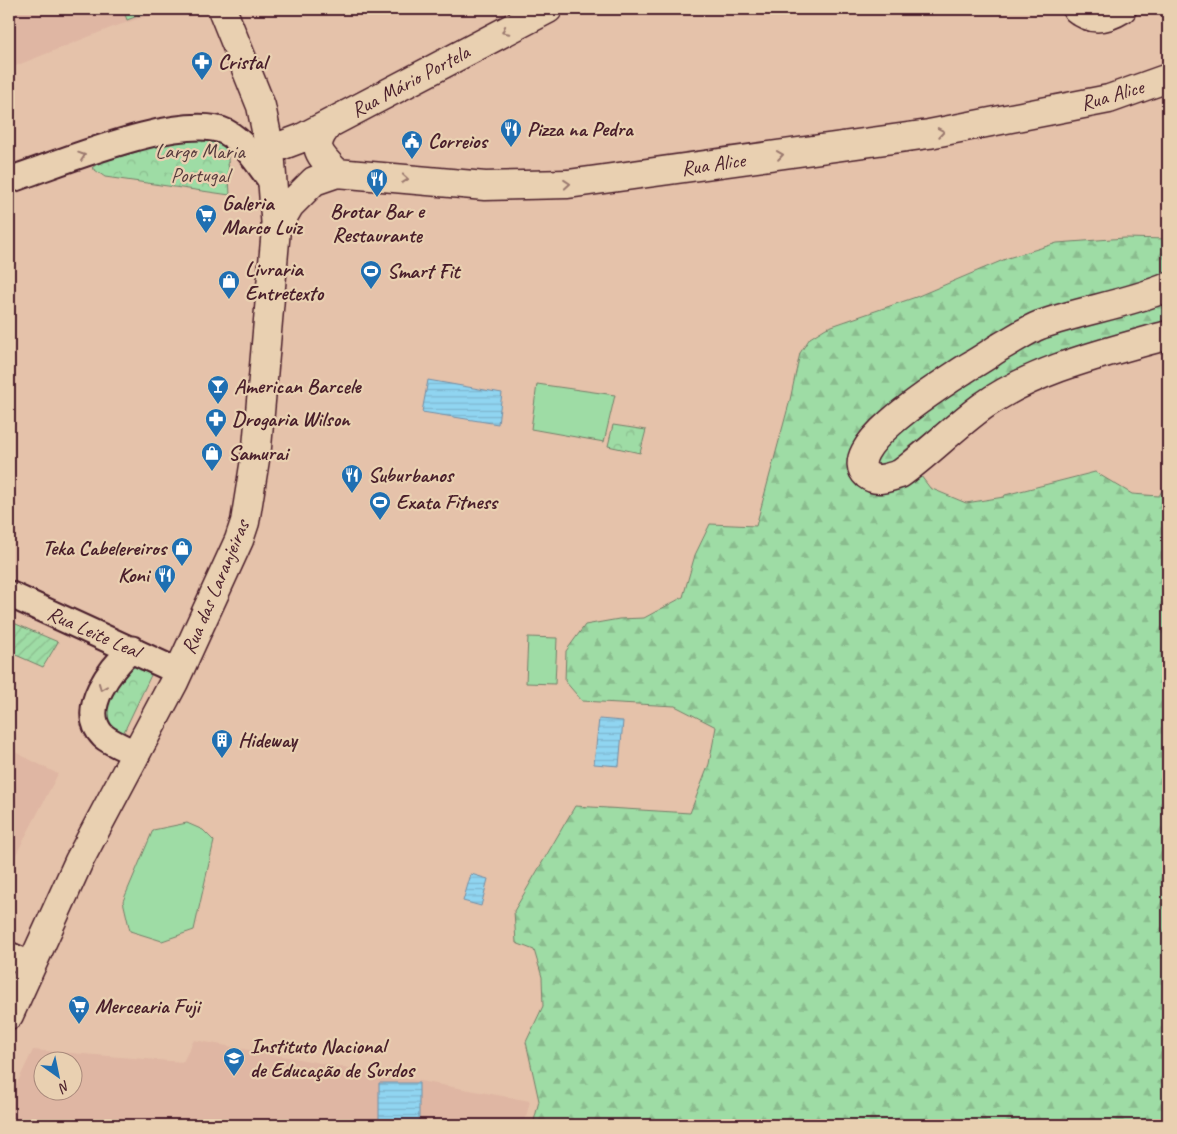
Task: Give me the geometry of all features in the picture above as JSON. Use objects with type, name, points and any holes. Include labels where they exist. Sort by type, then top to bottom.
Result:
[{"type":"street","name":"Rua das Laranjeiras","points":[[9,1015],[20,960],[79,861],[137,754],[179,672],[239,540],[245,522],[258,438],[276,228],[270,150],[261,106],[222,9]]},
{"type":"street","name":"Rua Mário Portela","points":[[270,150],[302,138],[548,9]]},
{"type":"street","points":[[1076,9],[1084,16],[1098,19],[1112,16],[1122,9]]},
{"type":"street","name":"Rua Alice","points":[[276,228],[290,204],[314,182],[337,173],[485,186],[568,184],[929,134],[1109,99],[1168,78]]},
{"type":"street","points":[[329,124],[318,138],[317,145],[320,154],[337,173]]},
{"type":"street","points":[[9,180],[148,134],[186,127],[212,128],[226,133],[243,145],[272,182]]},
{"type":"street","points":[[1168,287],[1150,295],[1038,325],[941,385],[880,431],[863,456],[861,464],[866,474],[875,479],[884,479],[900,474],[982,407],[1004,393],[1037,376],[1079,361],[1168,335]]},
{"type":"street","name":"Rua Leite Leal","points":[[9,594],[179,672]]},
{"type":"street","points":[[132,649],[114,665],[104,681],[95,704],[94,722],[103,736],[137,754]]},
{"type":"shaded area","points":[[9,9],[169,9],[113,27],[13,67],[9,54]]},
{"type":"shaded area","points":[[9,749],[58,774],[9,868]]},
{"type":"shaded area","name":"Instituto Nacional de Educação de Surdos","points":[[194,1040],[530,1101],[524,1125],[9,1125],[9,1100],[32,1052],[32,1102],[82,1102],[82,1054],[183,1062]]},
{"type":"shaded area","name":"Instituto Nacional de Educação de Surdos","points":[[33,1050],[58,1052],[32,1052]]},
{"type":"green space","points":[[123,9],[156,9],[127,20]]},
{"type":"green space","name":"Largo Maria Portugal","points":[[181,139],[227,140],[230,195],[105,177],[92,168],[98,163]]},
{"type":"green space","points":[[1125,238],[1168,239],[1168,321],[1021,367],[973,395],[903,452],[930,488],[966,503],[1004,497],[1005,495],[1095,472],[1132,494],[1159,496],[1168,480],[1168,1125],[533,1125],[539,1101],[526,1042],[543,1006],[542,977],[534,950],[516,943],[514,911],[575,806],[690,813],[709,764],[716,727],[675,706],[582,701],[565,681],[566,651],[585,625],[619,619],[644,618],[683,597],[695,555],[710,524],[756,526],[790,400],[800,353],[810,338],[826,328],[916,297],[1008,258],[1057,243]]},
{"type":"green space","points":[[537,384],[615,395],[604,442],[531,429]]},
{"type":"green space","points":[[613,425],[646,430],[640,453],[608,446]]},
{"type":"green space","points":[[9,621],[58,642],[43,667],[9,652]]},
{"type":"green space","points":[[528,637],[557,638],[555,684],[526,683]]},
{"type":"green space","points":[[135,659],[152,673],[122,736],[103,727],[102,696]]},
{"type":"green space","points":[[187,823],[203,830],[214,841],[194,930],[162,941],[130,931],[123,901],[153,830]]},
{"type":"water","points":[[428,380],[502,393],[498,424],[422,412]]},
{"type":"water","points":[[599,719],[623,721],[619,766],[594,764]]},
{"type":"water","points":[[471,874],[488,879],[481,906],[463,901]]},
{"type":"water","points":[[379,1083],[419,1083],[419,1125],[379,1125]]},
{"type":"place","name":"Cristal","points":[[202,81]]},
{"type":"place","name":"Pizza na Pedra","points":[[511,148]]},
{"type":"place","name":"Correios","points":[[412,160]]},
{"type":"place","name":"Brotar Bar e Restaurante","points":[[377,198]]},
{"type":"place","name":"Galeria Marco Luiz","points":[[206,234]]},
{"type":"place","name":"Smart Fit","points":[[371,290]]},
{"type":"place","name":"Livraria Entretexto","points":[[229,300]]},
{"type":"place","name":"American Barcele","points":[[218,405]]},
{"type":"place","name":"Drogaria Wilson","points":[[216,438]]},
{"type":"place","name":"Samurai","points":[[212,472]]},
{"type":"place","name":"Suburbanos","points":[[352,494]]},
{"type":"place","name":"Exata Fitness","points":[[380,521]]},
{"type":"place","name":"Teka Cabelereiros","points":[[182,567]]},
{"type":"place","name":"Koni","points":[[165,594]]},
{"type":"place","name":"Hideway","points":[[222,759]]},
{"type":"place","name":"Mercearia Fuji","points":[[79,1025]]},
{"type":"place","name":"Instituto Nacional de Educação de Surdos","points":[[234,1077]]}]
